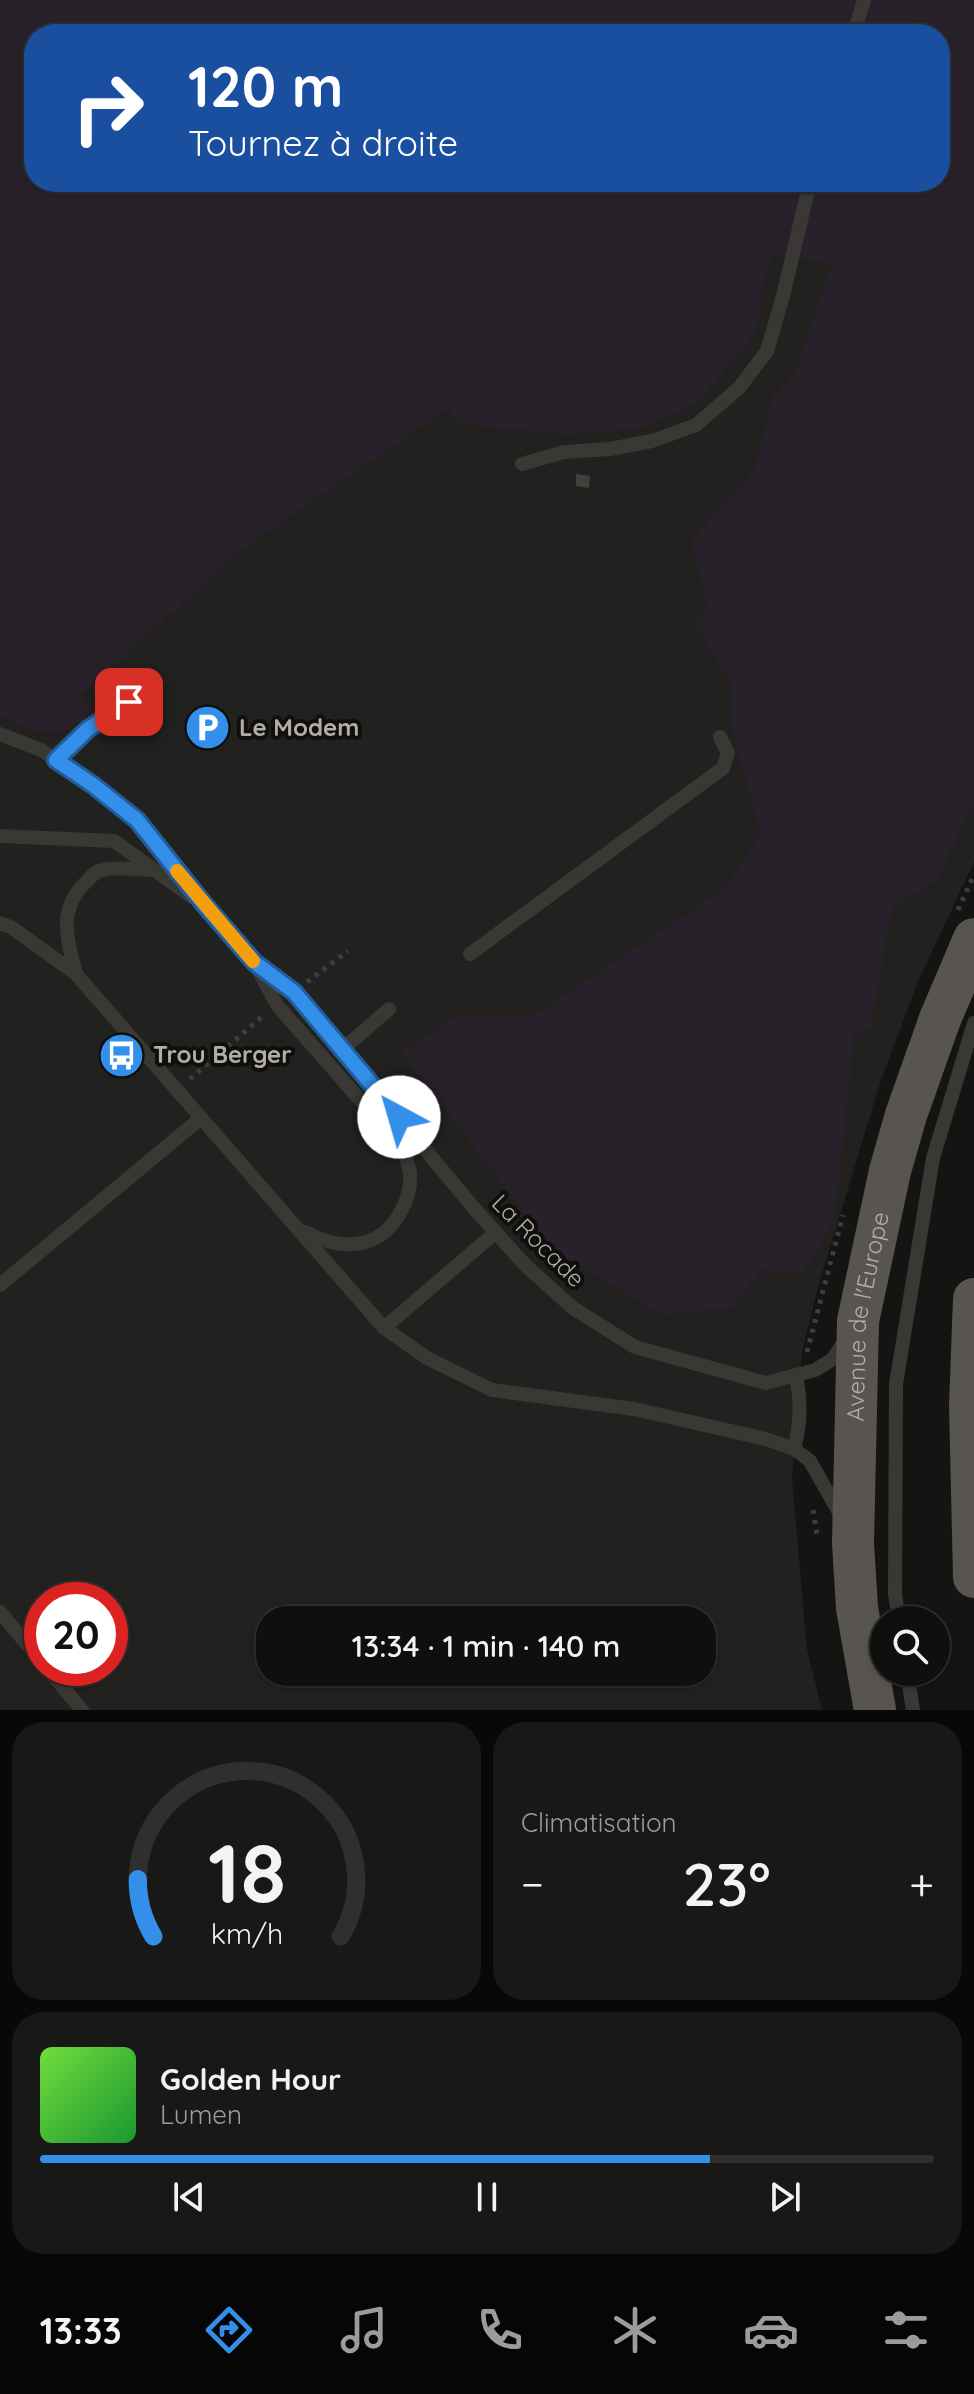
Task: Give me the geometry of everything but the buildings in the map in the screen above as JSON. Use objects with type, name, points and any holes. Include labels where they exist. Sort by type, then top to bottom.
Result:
[{"type":"main road","name":"Avenue de l'Europe","points":[[875,1710],[857,1608],[853,1543],[858,1321],[890,1171],[906,1115],[940,1019],[974,939]]},
{"type":"main road","points":[[974,1299],[970,1405],[974,1577]]},
{"type":"lane","points":[[857,24],[864,0]]},
{"type":"lane","points":[[522,464],[564,452],[610,449],[652,441],[696,425],[739,388],[767,351],[808,192]]},
{"type":"lane","points":[[56,760],[88,729],[129,702]]},
{"type":"lane","name":"La Rocade","points":[[0,734],[41,750],[137,820],[254,962],[294,992],[526,1266],[573,1308],[635,1347],[766,1383],[815,1370],[833,1359],[858,1321]]},
{"type":"lane","points":[[470,954],[723,768],[728,753],[720,737]]},
{"type":"lane","name":"La Rocade","points":[[0,836],[114,841],[203,903]]},
{"type":"lane","name":"La Rocade","points":[[76,974],[68,943],[67,913],[76,891],[98,870],[152,870]]},
{"type":"lane","name":"La Rocade","points":[[0,923],[11,927],[76,974],[384,1328],[427,1358],[492,1390],[634,1409],[766,1439],[794,1449]]},
{"type":"lane","name":"La Rocade","points":[[254,962],[277,1005],[403,1149],[410,1174],[409,1196],[398,1217],[381,1236],[354,1245],[326,1243],[296,1227]]},
{"type":"lane","points":[[343,1049],[389,1009]]},
{"type":"lane","points":[[897,1606],[896,1384],[933,1158],[974,1023]]},
{"type":"lane","points":[[0,1285],[201,1118]]},
{"type":"lane","points":[[384,1328],[496,1232]]},
{"type":"lane","points":[[796,1375],[801,1405],[794,1449],[810,1461],[853,1543]]},
{"type":"lane","points":[[0,1612],[24,1641]]},
{"type":"lane","points":[[62,1686],[82,1710]]},
{"type":"lane","points":[[909,1686],[913,1710]]},
{"type":"shaded area","points":[[0,0],[974,0],[974,862],[919,979],[881,1080],[817,1291],[802,1352],[792,1478],[807,1650],[822,1710],[0,1710]]},
{"type":"shaded area","points":[[0,0],[974,0],[974,803],[937,880],[892,908],[870,1029],[855,1032],[834,1222],[803,1273],[761,1270],[732,1308],[661,1315],[555,1251],[401,1053],[458,1015],[532,1017],[723,890],[761,833],[731,728],[731,684],[693,621],[708,607],[691,542],[756,468],[771,398],[796,372],[832,264],[772,255],[763,280],[758,329],[697,404],[641,428],[570,435],[460,424],[449,408],[234,555],[81,694],[94,712],[64,732],[31,731],[0,715]]},
{"type":"slow traffic","points":[[177,871],[253,961]]},
{"type":"place","name":"Le Modem","points":[[208,728]]},
{"type":"place","name":"Trou Berger","points":[[122,1055]]},
{"type":"route","points":[[129,702],[88,729],[56,760],[137,820],[254,962],[294,992],[399,1117]]}]
